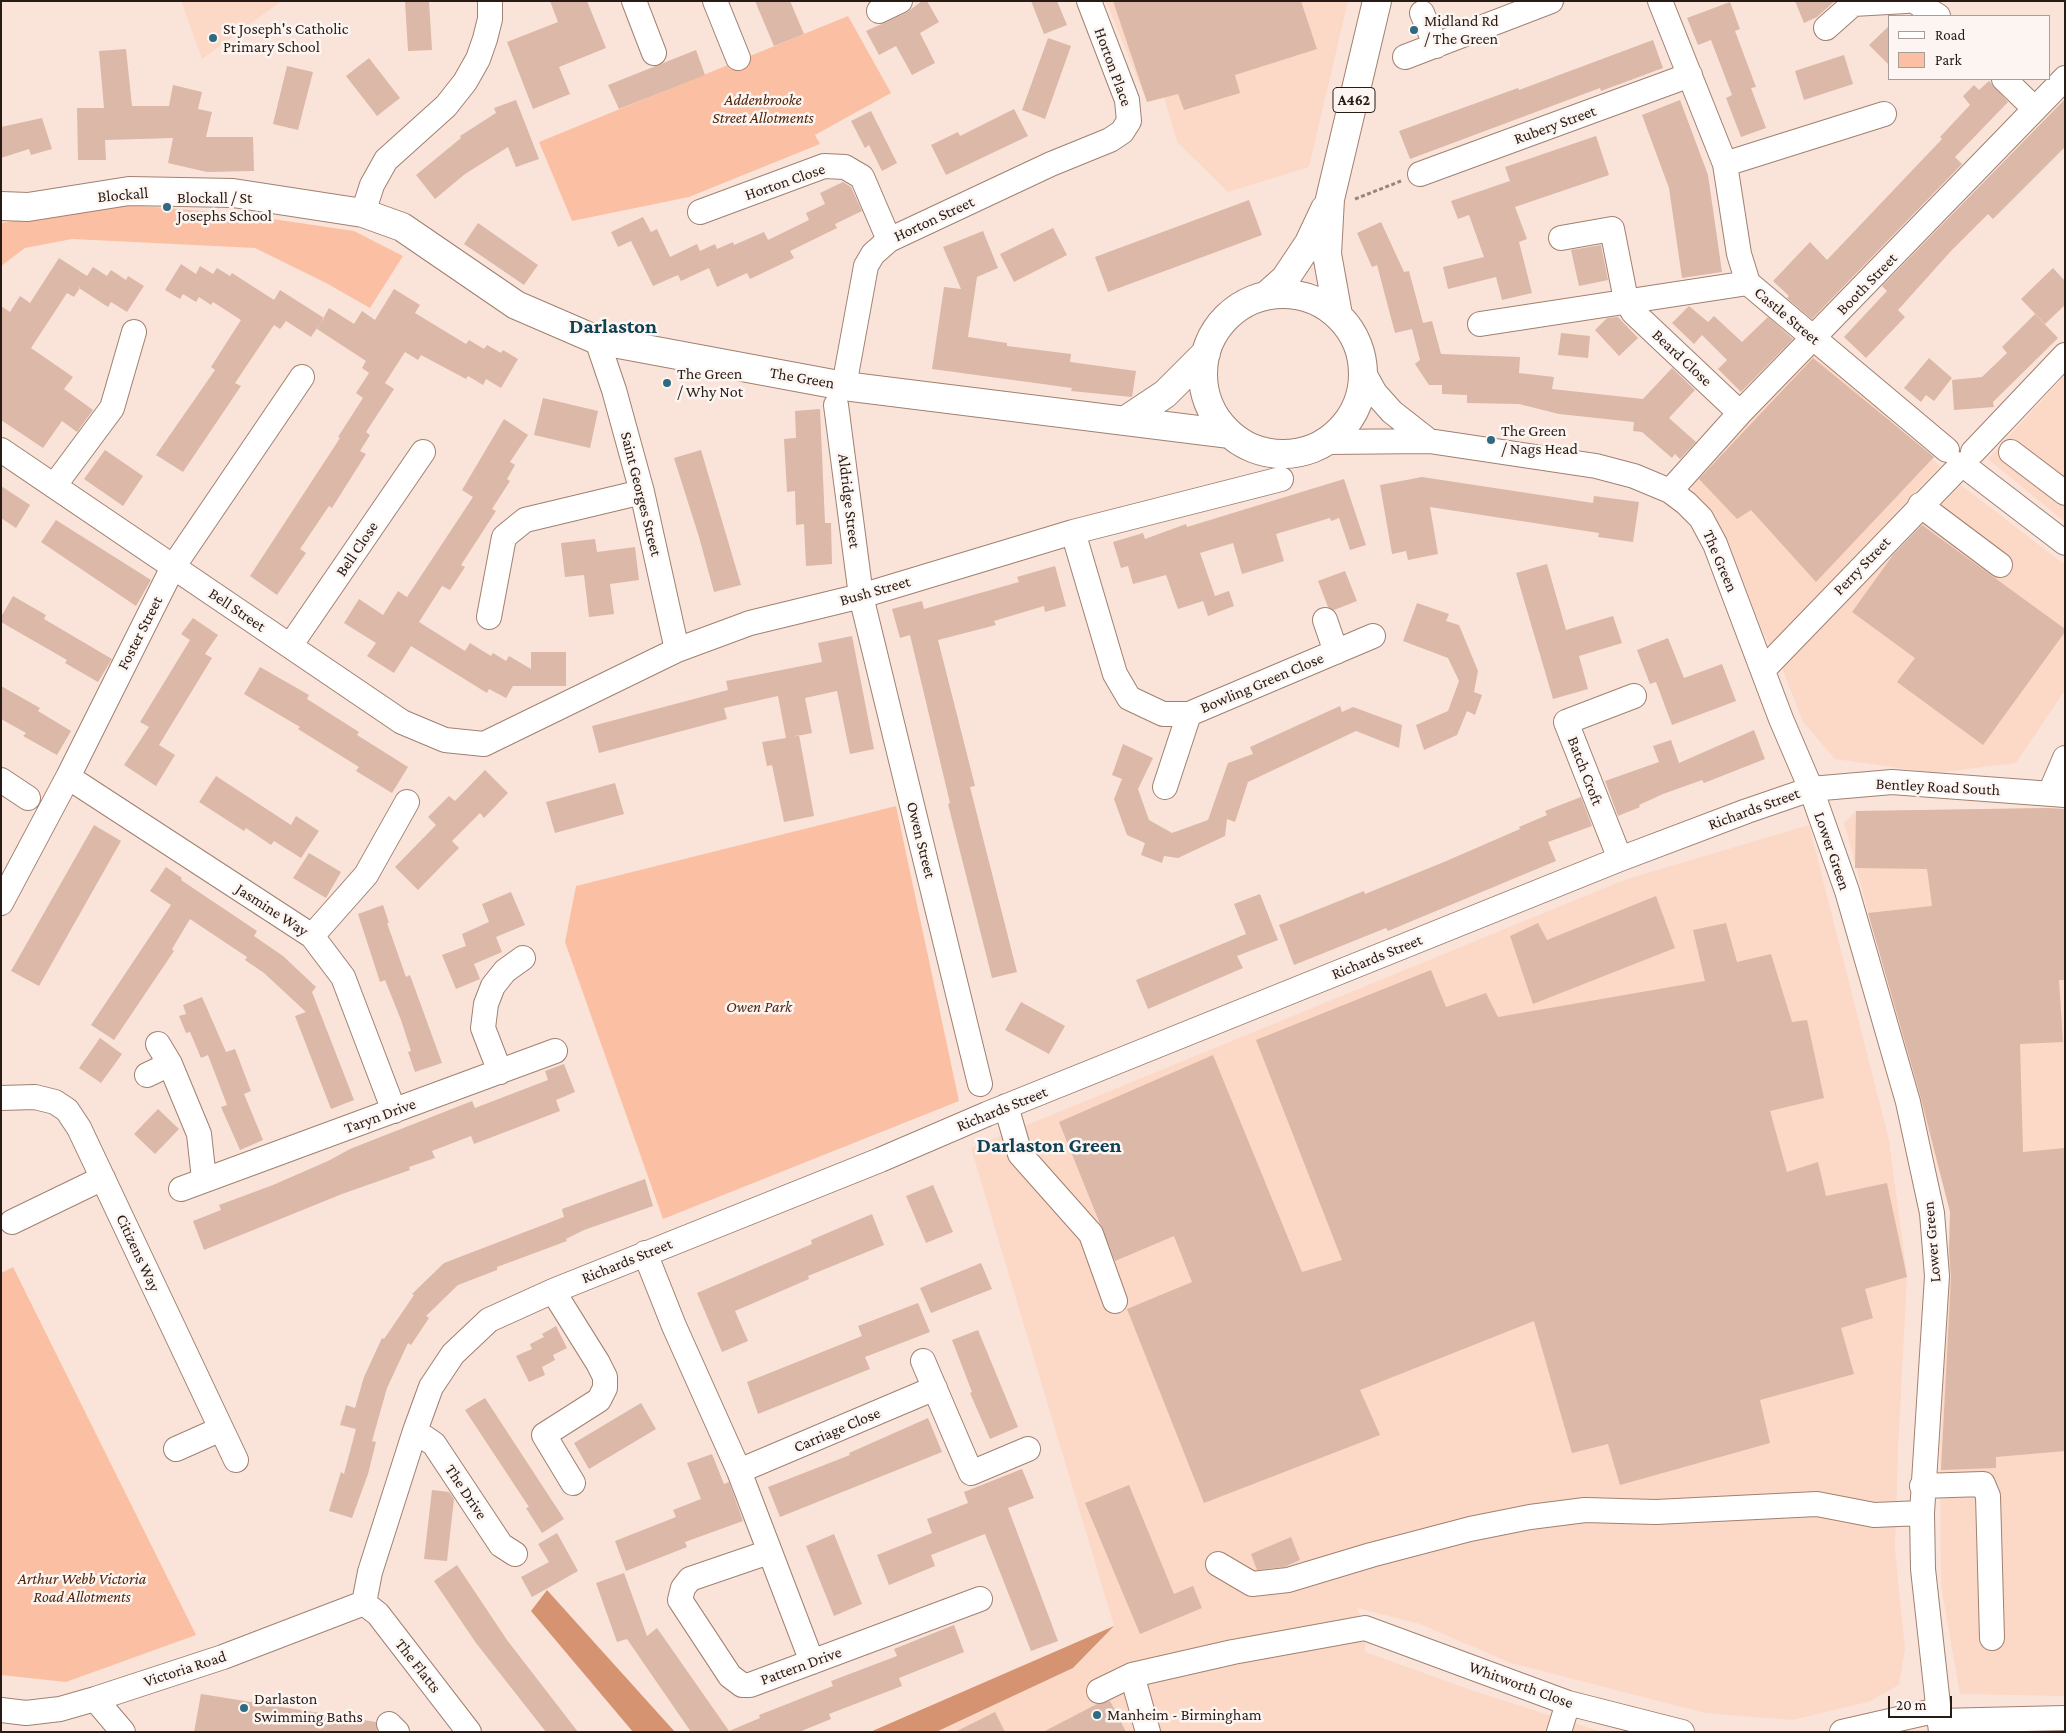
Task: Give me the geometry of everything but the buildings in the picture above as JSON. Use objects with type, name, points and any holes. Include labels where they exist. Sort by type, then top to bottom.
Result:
[{"type":"main road","name":"A462","points":[[1338,315],[1327,254],[1330,204],[1377,1]]},
{"type":"main road","name":"Blockall","points":[[1,206],[28,207],[129,191],[233,193],[363,213]]},
{"type":"main road","name":"A462","points":[[1267,295],[1285,280],[1330,204]]},
{"type":"main road","name":"The Green","points":[[363,213],[402,227],[516,306],[596,340],[840,396],[1126,420],[1230,434]]},
{"type":"main road","points":[[1287,294],[1302,296],[1328,307],[1338,315],[1350,330],[1359,348],[1364,373],[1360,399],[1350,419],[1339,432],[1326,442],[1301,452],[1272,453],[1247,445],[1230,434],[1217,418],[1207,397],[1203,368],[1206,353],[1213,336],[1224,320],[1237,308],[1267,295],[1287,294]]},
{"type":"main road","points":[[1126,420],[1165,394],[1206,353]]},
{"type":"street","points":[[363,213],[372,185],[386,160],[446,106],[465,82],[478,59],[485,39],[490,19],[490,1]]},
{"type":"street","points":[[634,1],[654,53]]},
{"type":"street","points":[[715,1],[738,58]]},
{"type":"street","points":[[879,11],[900,1]]},
{"type":"street","name":"Horton Place","points":[[1089,1],[1127,100],[1130,121],[1122,132]]},
{"type":"street","points":[[1405,58],[1551,1]]},
{"type":"street","name":"Castle Street","points":[[1660,1],[1725,164],[1739,254],[1748,283],[1814,339],[1961,455],[2065,543]]},
{"type":"street","points":[[1826,28],[1852,3],[1906,1]]},
{"type":"street","points":[[1914,1],[1936,15]]},
{"type":"street","points":[[1422,13],[1436,46]]},
{"type":"street","name":"Rubery Street","points":[[1420,174],[1690,75]]},
{"type":"street","name":"Booth Street","points":[[1670,491],[1740,413],[1814,339],[2065,78]]},
{"type":"street","points":[[2005,80],[2035,108]]},
{"type":"street","points":[[1725,164],[1884,114]]},
{"type":"street","name":"Horton Street","points":[[840,396],[866,266],[873,254],[888,240],[1051,164],[1110,140],[1122,132]]},
{"type":"street","name":"Horton Close","points":[[700,212],[824,166],[845,167],[862,177],[888,240]]},
{"type":"street","points":[[1561,238],[1612,229],[1626,300]]},
{"type":"street","points":[[1480,324],[1626,300],[1748,283]]},
{"type":"street","name":"Beard Close","points":[[1626,300],[1633,312],[1740,413]]},
{"type":"street","points":[[54,486],[112,408],[134,332]]},
{"type":"street","name":"Saint Georges Street","points":[[596,340],[614,390],[642,492],[678,650]]},
{"type":"street","name":"Perry Street","points":[[1763,670],[1920,505],[1961,455],[2065,355]]},
{"type":"street","name":"The Green","points":[[1364,373],[1375,393],[1392,412],[1429,440]]},
{"type":"street","name":"Foster Street","points":[[1,903],[68,777],[173,567],[302,377]]},
{"type":"street","name":"Aldridge Street","points":[[840,396],[861,596]]},
{"type":"street","name":"The Green","points":[[1326,442],[1429,440],[1596,466],[1634,476],[1670,491],[1701,518],[1715,544],[1811,789]]},
{"type":"street","name":"Bell Street","points":[[1,450],[402,722],[445,740],[484,744]]},
{"type":"street","name":"Bell Close","points":[[290,646],[424,452]]},
{"type":"street","points":[[2011,452],[2065,493]]},
{"type":"street","name":"Bush Street","points":[[484,744],[678,650],[750,623],[861,596],[1073,532],[1281,479]]},
{"type":"street","points":[[489,617],[504,538],[524,520],[642,492]]},
{"type":"street","points":[[1920,505],[2000,565]]},
{"type":"street","name":"Bowling Green Close","points":[[1073,532],[1115,674],[1129,698],[1163,714],[1189,714],[1374,636]]},
{"type":"street","name":"Owen Street","points":[[861,596],[980,1084]]},
{"type":"street","name":"Bowling Green Close","points":[[1325,620],[1336,652]]},
{"type":"street","name":"Batch Croft","points":[[1620,859],[1566,722],[1634,696]]},
{"type":"street","points":[[1165,787],[1189,714]]},
{"type":"street","points":[[2057,794],[2065,758]]},
{"type":"street","name":"Jasmine Way","points":[[68,777],[312,936],[343,978],[394,1111]]},
{"type":"street","points":[[1,780],[28,798]]},
{"type":"street","name":"Bentley Road South","points":[[1811,789],[1892,782],[2057,794]]},
{"type":"street","name":"Richards Street","points":[[364,1603],[370,1572],[415,1431],[432,1387],[453,1354],[489,1320],[645,1253],[880,1160],[1006,1106],[1620,859],[1811,789]]},
{"type":"street","name":"Lower Green","points":[[1811,789],[1847,891],[1905,1092],[1932,1213],[1937,1276],[1922,1486],[1922,1513],[1923,1569],[1939,1721]]},
{"type":"street","points":[[312,936],[366,875],[407,802]]},
{"type":"street","points":[[500,1072],[483,1028],[486,1004],[493,986],[505,971],[523,958]]},
{"type":"street","points":[[158,1044],[170,1064],[199,1134],[204,1179]]},
{"type":"street","name":"Taryn Drive","points":[[181,1188],[555,1051]]},
{"type":"street","points":[[147,1075],[170,1064]]},
{"type":"street","name":"Citizens Way","points":[[1,1098],[35,1097],[55,1102],[67,1110],[79,1128],[236,1460]]},
{"type":"street","points":[[1006,1106],[1020,1154],[1091,1234],[1114,1301]]},
{"type":"street","points":[[12,1222],[103,1178]]},
{"type":"street","points":[[645,1253],[674,1326],[739,1471],[812,1662]]},
{"type":"street","points":[[553,1291],[605,1377],[605,1388],[599,1400],[544,1435],[573,1483]]},
{"type":"street","points":[[923,1361],[971,1473],[1028,1449]]},
{"type":"street","name":"Carriage Close","points":[[739,1471],[935,1388]]},
{"type":"street","points":[[176,1449],[221,1429]]},
{"type":"street","name":"The Drive","points":[[415,1431],[434,1444],[502,1545],[515,1554]]},
{"type":"street","points":[[1922,1486],[1982,1484],[1988,1496],[1992,1638]]},
{"type":"street","points":[[1218,1564],[1252,1584],[1288,1580],[1371,1555],[1470,1529],[1530,1517],[1585,1510],[1656,1512],[1817,1504],[1874,1515],[1922,1513]]},
{"type":"street","name":"Pattern Drive","points":[[769,1552],[690,1579],[683,1588],[680,1600],[730,1676],[742,1685],[750,1684],[812,1662],[980,1599]]},
{"type":"street","name":"Victoria Road","points":[[1,1710],[26,1713],[60,1709],[95,1699],[223,1657],[364,1603]]},
{"type":"street","name":"The Flatts","points":[[364,1603],[378,1614],[468,1732]]},
{"type":"street","name":"Whitworth Close","points":[[1132,1675],[1233,1652],[1364,1628],[1568,1703],[1682,1732]]},
{"type":"street","points":[[1099,1691],[1132,1675],[1148,1732]]},
{"type":"street","points":[[95,1699],[123,1732]]},
{"type":"street","points":[[1559,1732],[1568,1703]]},
{"type":"street","points":[[1842,1732],[1939,1721],[2065,1718]]},
{"type":"path","points":[[1330,204],[1420,174]]},
{"type":"shaded area","name":"St Joseph's Catholic Primary School","points":[[181,1],[282,1],[202,59]]},
{"type":"shaded area","points":[[1106,1],[1348,1],[1309,167],[1228,192],[1177,142],[1164,97],[1147,102]]},
{"type":"shaded area","points":[[1813,348],[1940,466],[1770,645],[1763,633],[1733,556],[1687,480]]},
{"type":"shaded area","points":[[2065,375],[2065,522],[1988,459]]},
{"type":"shaded area","points":[[1961,485],[2065,565],[2065,690],[2016,763],[1935,773],[1835,759],[1803,722],[1782,668]]},
{"type":"shaded area","points":[[2065,809],[2065,1696],[1960,1694],[1941,1586],[1940,1459],[1950,1212],[1844,823],[1856,811]]},
{"type":"shaded area","points":[[1809,825],[1889,1140],[1907,1277],[1895,1549],[1905,1649],[1899,1685],[1868,1702],[1792,1720],[1705,1713],[1511,1663],[1420,1624],[1357,1608],[1365,1628],[1365,1652],[1474,1691],[1602,1732],[936,1732],[1073,1668],[1114,1626],[971,1148],[1624,880]]},
{"type":"shaded area","points":[[547,1590],[675,1732],[633,1732],[531,1611]]},
{"type":"shaded area","points":[[1114,1626],[1073,1668],[936,1732],[870,1732]]},
{"type":"green space","name":"Addenbrooke Street Allotments","points":[[848,16],[891,93],[815,135],[820,144],[689,197],[572,221],[539,142]]},
{"type":"green space","points":[[117,204],[239,214],[354,231],[403,256],[370,308],[326,283],[255,248],[72,239],[25,248],[1,266],[1,223]]},
{"type":"green space","name":"Owen Park","points":[[896,806],[959,1101],[663,1219],[565,942],[576,886]]},
{"type":"green space","name":"Arthur Webb Victoria Road Allotments","points":[[13,1267],[196,1635],[66,1682],[1,1675],[1,1273]]},
{"type":"place","name":"Midland Rd / The Green","points":[[1414,30]]},
{"type":"place","name":"St Joseph's Catholic Primary School","points":[[213,38]]},
{"type":"place","name":"Blockall / St Josephs School","points":[[167,207]]},
{"type":"place","name":"The Green / Why Not","points":[[667,383]]},
{"type":"place","name":"The Green / Nags Head","points":[[1491,440]]},
{"type":"place","name":"Darlaston Swimming Baths","points":[[244,1708]]},
{"type":"place","name":"Manheim - Birmingham","points":[[1097,1715]]},
{"type":"district","name":"Darlaston","points":[[613,327]]},
{"type":"district","name":"Darlaston Green","points":[[1049,1146]]}]
